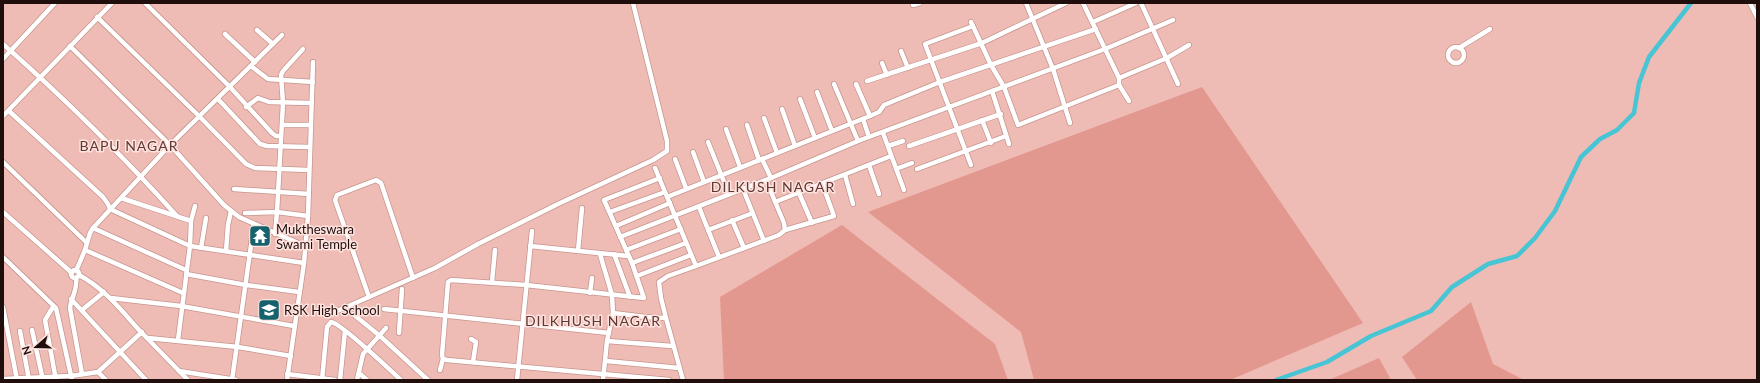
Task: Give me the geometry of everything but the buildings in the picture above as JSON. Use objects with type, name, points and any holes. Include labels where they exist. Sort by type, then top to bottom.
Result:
[{"type":"street","points":[[3,59],[55,3]]},
{"type":"street","points":[[3,116],[112,3]]},
{"type":"street","points":[[145,3],[230,87],[272,133],[276,136],[281,136]]},
{"type":"street","points":[[328,315],[435,268],[478,244],[558,204],[653,160],[667,150],[667,141],[633,3]]},
{"type":"street","points":[[913,3],[913,5],[920,3]]},
{"type":"street","points":[[1026,3],[1034,19],[1053,69],[1066,105],[1070,123]]},
{"type":"street","points":[[867,81],[982,43],[1066,3]]},
{"type":"street","points":[[1083,3],[1119,78],[1119,85],[1129,101]]},
{"type":"street","points":[[1093,22],[1136,3]]},
{"type":"street","points":[[1141,3],[1178,84]]},
{"type":"street","points":[[1750,3],[1757,17]]},
{"type":"street","points":[[97,17],[246,164],[256,168],[309,170]]},
{"type":"street","points":[[620,237],[699,207],[858,141],[1053,69],[1153,30],[1173,20]]},
{"type":"street","points":[[971,164],[925,44],[972,24],[991,65],[1004,87],[1018,125],[1119,85]]},
{"type":"street","points":[[610,212],[704,182],[760,160],[880,112],[884,104],[940,82],[1096,29]]},
{"type":"street","points":[[1459,48],[1490,29]]},
{"type":"street","points":[[257,30],[273,44]]},
{"type":"street","points":[[225,34],[255,62]]},
{"type":"street","points":[[88,380],[85,374],[70,308],[71,299],[76,287],[76,274],[93,228],[170,145],[282,35]]},
{"type":"street","points":[[3,44],[40,77],[140,176],[176,215]]},
{"type":"street","points":[[1119,78],[1167,58],[1189,45]]},
{"type":"street","points":[[70,46],[170,145],[212,193],[231,210],[274,234],[305,246]]},
{"type":"street","points":[[274,234],[280,168],[283,71],[303,49]]},
{"type":"street","points":[[901,51],[908,68]]},
{"type":"street","points":[[287,380],[304,263],[308,216],[313,62]]},
{"type":"street","points":[[882,63],[887,75]]},
{"type":"street","points":[[251,66],[265,78],[313,82]]},
{"type":"street","points":[[834,84],[858,141]]},
{"type":"street","points":[[856,84],[870,116]]},
{"type":"street","points":[[992,91],[1001,114],[1006,136],[1010,144]]},
{"type":"street","points":[[817,92],[832,131]]},
{"type":"street","points":[[246,106],[258,98],[265,101],[312,103]]},
{"type":"street","points":[[218,99],[260,144],[267,146],[310,147]]},
{"type":"street","points":[[800,99],[815,138]]},
{"type":"street","points":[[782,109],[795,146]]},
{"type":"street","points":[[8,111],[103,197],[110,210],[190,246],[304,263]]},
{"type":"street","points":[[909,146],[1001,114]]},
{"type":"street","points":[[764,118],[777,153]]},
{"type":"street","points":[[863,119],[869,137]]},
{"type":"street","points":[[982,120],[991,143]]},
{"type":"street","points":[[282,125],[310,125]]},
{"type":"street","points":[[747,125],[768,179],[785,230]]},
{"type":"street","points":[[726,130],[740,167]]},
{"type":"street","points":[[883,133],[904,190]]},
{"type":"street","points":[[917,169],[991,143],[1006,136]]},
{"type":"street","points":[[888,146],[903,140]]},
{"type":"street","points":[[708,142],[720,175],[729,194]]},
{"type":"street","points":[[693,152],[704,182]]},
{"type":"street","points":[[775,202],[891,156]]},
{"type":"street","points":[[675,159],[686,188]]},
{"type":"street","points":[[3,162],[87,243]]},
{"type":"street","points":[[896,169],[912,163]]},
{"type":"street","points":[[869,165],[879,194]]},
{"type":"street","points":[[655,168],[696,266]]},
{"type":"street","points":[[845,175],[854,204]]},
{"type":"street","points":[[440,370],[443,359],[445,316],[449,281],[492,282],[644,298],[638,276],[604,200],[660,178]]},
{"type":"street","points":[[369,297],[334,200],[336,195],[376,180],[380,183],[413,278]]},
{"type":"street","points":[[683,380],[672,346],[661,298],[659,282],[668,276],[778,236],[785,230],[834,216],[822,183]]},
{"type":"street","points":[[234,189],[309,194]]},
{"type":"street","points":[[742,189],[764,241]]},
{"type":"street","points":[[799,193],[812,223]]},
{"type":"street","points":[[121,198],[191,221]]},
{"type":"street","points":[[616,226],[670,203]]},
{"type":"street","points":[[178,340],[181,306],[190,246],[191,221],[195,206]]},
{"type":"street","points":[[699,207],[719,257]]},
{"type":"street","points":[[578,251],[582,208]]},
{"type":"street","points":[[226,251],[231,210]]},
{"type":"street","points":[[3,212],[76,274],[92,282],[111,298],[188,380]]},
{"type":"street","points":[[245,213],[277,212],[308,216]]},
{"type":"street","points":[[708,230],[753,213]]},
{"type":"street","points":[[201,248],[206,218]]},
{"type":"street","points":[[732,220],[744,248]]},
{"type":"street","points":[[179,371],[234,380],[254,224]]},
{"type":"street","points":[[93,228],[186,272],[246,285],[299,292]]},
{"type":"street","points":[[626,250],[681,229]]},
{"type":"street","points":[[517,380],[532,231]]},
{"type":"street","points":[[632,263],[686,243]]},
{"type":"street","points":[[530,246],[628,256]]},
{"type":"street","points":[[85,250],[183,292]]},
{"type":"street","points":[[492,282],[495,250]]},
{"type":"street","points":[[600,254],[612,295],[613,313],[603,380]]},
{"type":"street","points":[[614,254],[630,297]]},
{"type":"street","points":[[638,276],[691,255]]},
{"type":"street","points":[[3,257],[53,307],[56,308],[72,378]]},
{"type":"street","points":[[590,292],[592,278]]},
{"type":"street","points":[[399,333],[402,289]]},
{"type":"street","points":[[82,310],[104,292]]},
{"type":"street","points":[[111,298],[181,306],[294,326]]},
{"type":"street","points":[[71,299],[146,380]]},
{"type":"street","points":[[53,307],[45,320],[56,378]]},
{"type":"street","points":[[3,308],[17,379]]},
{"type":"street","points":[[384,309],[609,333]]},
{"type":"street","points":[[613,313],[645,318],[666,318]]},
{"type":"street","points":[[353,314],[380,336],[428,380]]},
{"type":"street","points":[[322,379],[327,327],[329,323],[334,322],[401,380]]},
{"type":"street","points":[[357,380],[361,360],[367,349],[386,328]]},
{"type":"street","points":[[32,330],[43,378]]},
{"type":"street","points":[[340,380],[345,330]]},
{"type":"street","points":[[20,331],[29,379]]},
{"type":"street","points":[[3,379],[72,378],[98,372],[142,332]]},
{"type":"street","points":[[148,338],[238,347],[291,356]]},
{"type":"street","points":[[471,339],[476,342],[473,362]]},
{"type":"street","points":[[608,341],[672,346]]},
{"type":"street","points":[[443,359],[669,380]]},
{"type":"street","points":[[606,361],[679,368]]},
{"type":"street","points":[[98,372],[101,380]]},
{"type":"street","points":[[98,372],[106,380]]},
{"type":"street","points":[[359,373],[367,380]]},
{"type":"street","points":[[287,374],[336,380]]},
{"type":"shaded area","points":[[1202,87],[1363,323],[1230,380],[1034,380],[1021,332],[868,212]]},
{"type":"shaded area","points":[[842,225],[995,344],[1008,380],[724,380],[720,297]]},
{"type":"shaded area","points":[[1471,302],[1493,364],[1524,380],[1417,380],[1402,357]]},
{"type":"shaded area","points":[[1379,358],[1391,380],[1329,380]]},
{"type":"waterway","points":[[1276,380],[1327,362],[1371,336],[1431,311],[1452,287],[1488,264],[1517,256],[1535,238],[1555,211],[1581,157],[1600,139],[1617,130],[1634,113],[1639,83],[1649,57],[1691,3]]},
{"type":"place","name":"Muktheswara Swami Temple","points":[[260,236]]},
{"type":"place","name":"RSK High School","points":[[269,310]]},
{"type":"district","name":"BAPU NAGAR","points":[[129,145]]},
{"type":"district","name":"DILKUSH NAGAR","points":[[773,186]]},
{"type":"district","name":"DILKHUSH NAGAR","points":[[593,320]]}]
